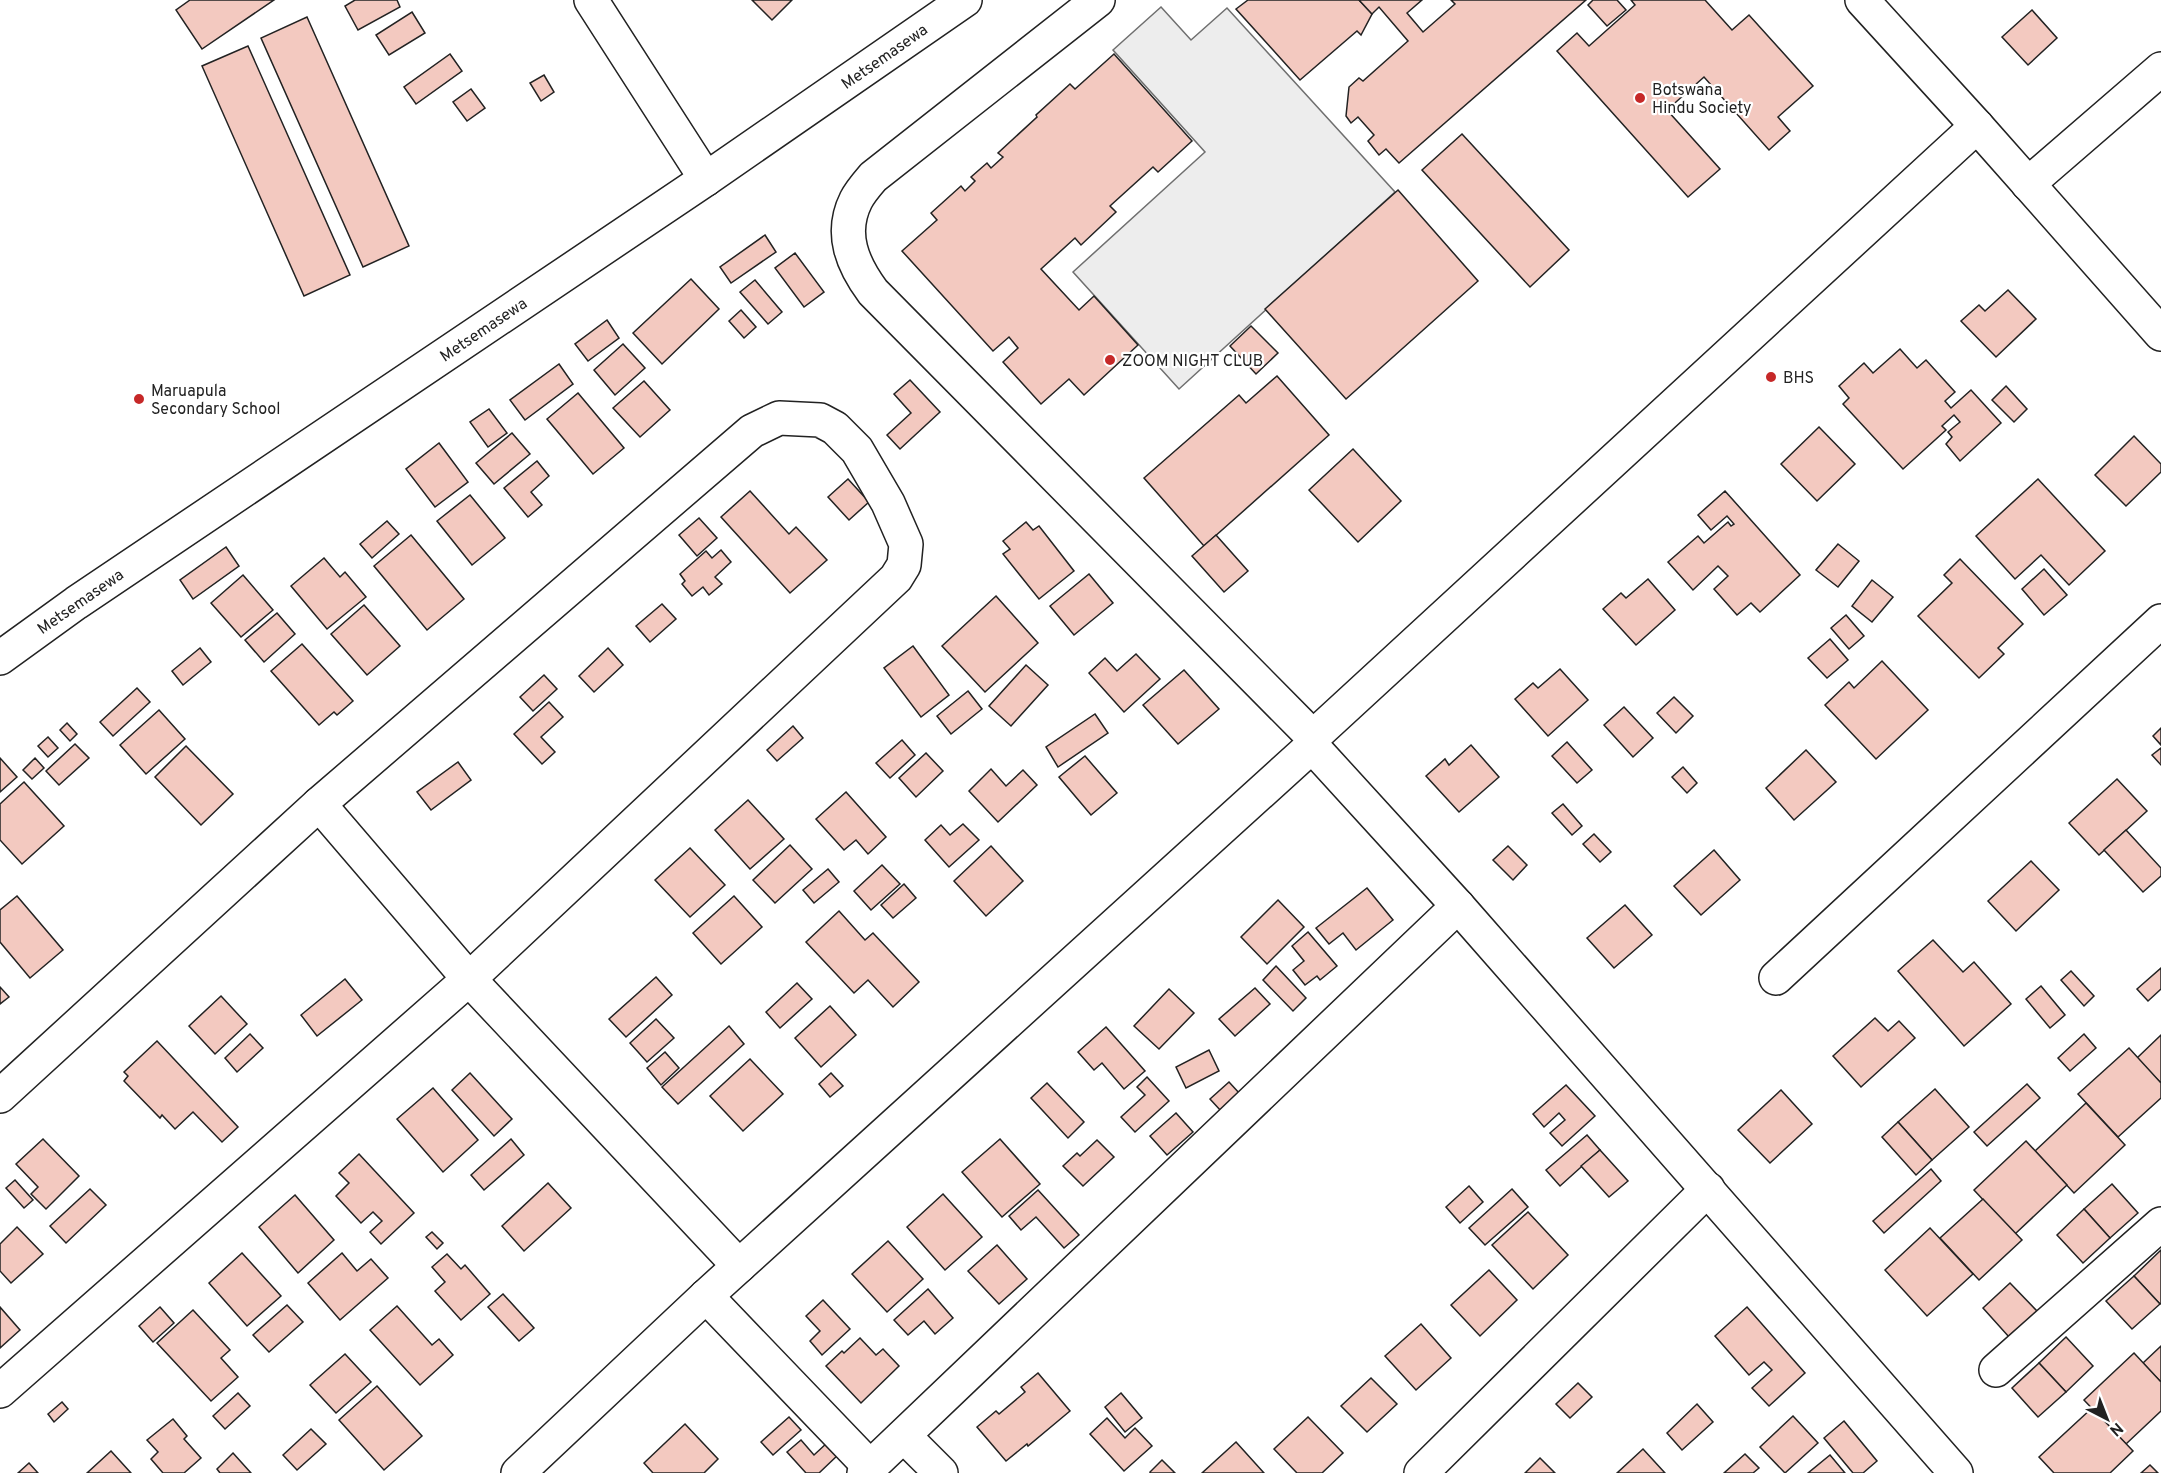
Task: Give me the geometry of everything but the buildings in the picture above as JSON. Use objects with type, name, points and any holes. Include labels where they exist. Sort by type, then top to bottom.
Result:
[{"type":"street","points":[[591,0],[706,179]]},
{"type":"street","name":"Metsemasewa","points":[[0,658],[76,603],[706,179],[965,0]]},
{"type":"street","points":[[1098,0],[873,177],[856,199],[851,214],[849,246],[858,272],[873,292],[1312,741],[1956,1473]]},
{"type":"street","points":[[1862,0],[2161,334]]},
{"type":"street","points":[[2028,184],[2161,69]]},
{"type":"street","points":[[518,1473],[706,1296],[1312,741],[1977,126]]},
{"type":"street","points":[[0,1096],[319,804],[752,431],[779,418],[819,420],[835,428],[856,450],[888,503],[906,544],[904,565],[896,578],[470,979],[0,1391]]},
{"type":"street","points":[[1776,978],[2161,621]]},
{"type":"street","points":[[319,804],[470,979],[739,1266]]},
{"type":"street","points":[[706,1296],[867,1470],[1458,906]]},
{"type":"street","points":[[1421,1473],[1707,1189]]},
{"type":"street","points":[[1996,1370],[2161,1224]]},
{"type":"street","points":[[904,1436],[941,1473]]},
{"type":"shaded area","points":[[1161,7],[1191,40],[1227,8],[1395,192],[1179,389],[1073,272],[1205,152],[1113,50]]},
{"type":"place","name":"Botswana Hindu Society","points":[[1640,98]]},
{"type":"place","name":"ZOOM NIGHT CLUB","points":[[1110,360]]},
{"type":"place","name":"BHS","points":[[1771,377]]},
{"type":"place","name":"Maruapula Secondary School","points":[[139,399]]}]
